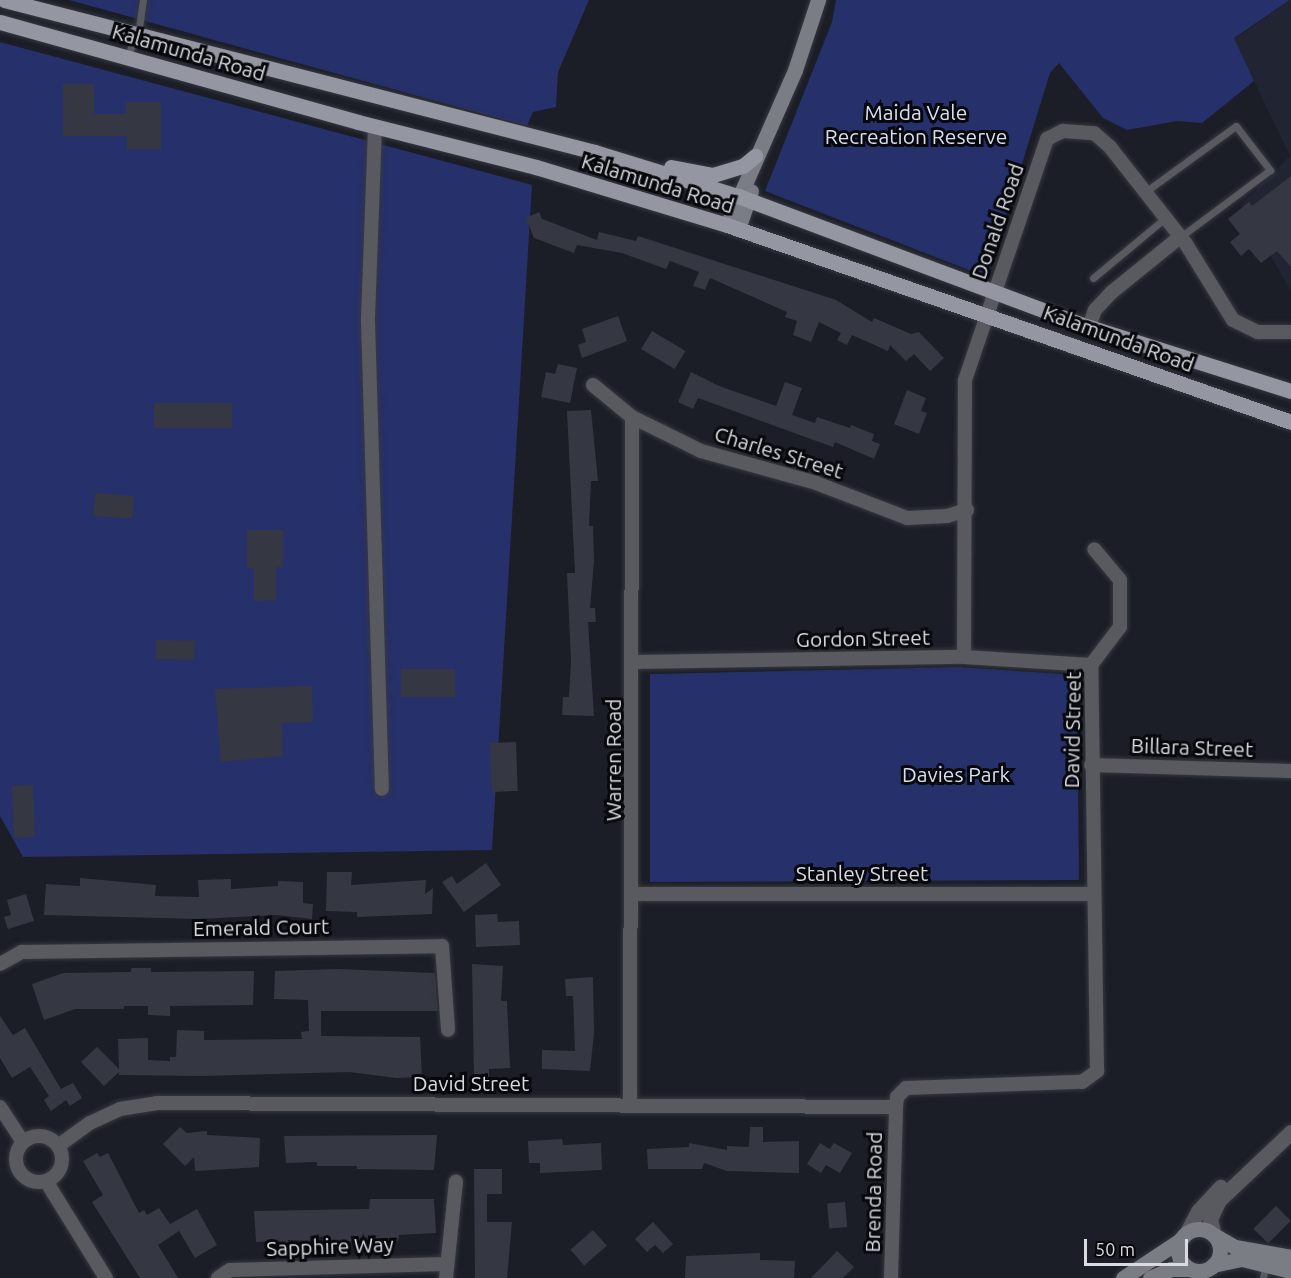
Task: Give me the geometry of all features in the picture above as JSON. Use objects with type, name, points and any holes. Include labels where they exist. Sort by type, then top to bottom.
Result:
[{"type":"main road","name":"Kalamunda Road","points":[[4,0],[135,36],[595,152],[743,198],[1089,327],[1291,391]]},
{"type":"main road","points":[[595,152],[713,175],[736,169],[758,152],[795,70],[818,0]]},
{"type":"main road","name":"Kalamunda Road","points":[[0,22],[375,127],[536,167],[732,227],[987,313],[1291,422]]},
{"type":"main road","points":[[732,227],[743,198],[762,160],[758,152]]},
{"type":"main road","points":[[1123,1278],[1183,1237],[1201,1229],[1235,1247],[1291,1257]]},
{"type":"main road","points":[[1214,1235],[1220,1254],[1214,1265]]},
{"type":"main road","points":[[1183,1237],[1180,1260],[1189,1269]]},
{"type":"main road","points":[[1150,1278],[1171,1269],[1205,1270],[1214,1265],[1239,1259],[1264,1271],[1291,1271]]},
{"type":"street","points":[[375,127],[368,321],[382,789]]},
{"type":"street","name":"Donald Road","points":[[964,657],[967,510],[965,381],[1047,139],[1063,131],[1094,133],[1166,218],[1233,320],[1258,332],[1291,332]]},
{"type":"street","points":[[1089,327],[1095,310],[1112,292],[1180,237]]},
{"type":"street","name":"Charles Street","points":[[593,385],[632,417],[700,451],[816,483],[907,518],[947,516],[967,510]]},
{"type":"street","name":"Warren Road","points":[[630,1104],[634,662],[632,417]]},
{"type":"street","name":"David Street","points":[[58,1146],[90,1123],[120,1109],[156,1103],[896,1107],[897,1097],[906,1088],[1082,1082],[1092,1078],[1097,1071],[1092,894],[1091,665],[1120,627],[1120,580],[1094,549]]},
{"type":"street","name":"Gordon Street","points":[[634,662],[964,657],[1091,665]]},
{"type":"street","name":"Billara Street","points":[[1091,765],[1291,771]]},
{"type":"street","name":"Stanley Street","points":[[633,894],[1092,894]]},
{"type":"street","name":"Emerald Court","points":[[0,964],[22,952],[442,946],[448,1030]]},
{"type":"street","points":[[0,1107],[24,1142]]},
{"type":"street","name":"Brenda Road","points":[[891,1278],[896,1107]]},
{"type":"street","points":[[1214,1235],[1210,1219],[1219,1200],[1291,1132]]},
{"type":"street","points":[[45,1137],[58,1146],[60,1166],[46,1180],[31,1180],[19,1171],[16,1156],[24,1142],[45,1137]]},
{"type":"street","points":[[1183,1237],[1198,1211],[1217,1190],[1278,1144]]},
{"type":"street","points":[[46,1180],[106,1278]]},
{"type":"street","points":[[446,1271],[456,1182]]},
{"type":"street","name":"Sapphire Way","points":[[218,1278],[230,1270],[446,1271]]},
{"type":"lane","points":[[128,56],[143,0]]},
{"type":"lane","points":[[1145,192],[1236,126],[1270,170],[1180,237]]},
{"type":"lane","points":[[1093,278],[1166,218]]},
{"type":"shaded area","points":[[1291,0],[1291,291],[1241,205],[1290,156],[1234,39]]},
{"type":"green space","points":[[69,0],[589,0],[558,72],[556,107],[533,112],[527,126]]},
{"type":"green space","name":"Maida Vale Recreation Reserve","points":[[836,0],[1290,0],[1234,38],[1254,81],[1202,123],[1177,121],[1127,130],[1103,118],[1059,63],[1050,73],[987,277],[765,191],[832,22]]},
{"type":"green space","points":[[0,42],[532,185],[492,850],[23,857],[0,816]]},
{"type":"green space","name":"Davies Park","points":[[958,667],[1077,675],[1079,880],[650,882],[650,674]]},
{"type":"building","points":[[63,84],[94,84],[94,114],[126,114],[126,102],[161,102],[161,149],[127,149],[127,136],[63,136]]},
{"type":"building","points":[[1291,176],[1291,267],[1277,251],[1261,263],[1249,249],[1241,256],[1230,242],[1240,234],[1228,219],[1249,202],[1252,206]]},
{"type":"building","points":[[539,212],[542,219],[597,240],[599,232],[636,241],[638,236],[836,300],[872,322],[874,318],[911,334],[919,332],[944,358],[930,371],[914,354],[906,361],[890,345],[888,351],[852,335],[847,345],[837,340],[841,333],[819,322],[811,342],[793,335],[797,321],[785,317],[787,312],[710,278],[705,290],[693,286],[699,272],[670,261],[666,269],[622,253],[577,245],[574,253],[534,238],[526,218]]},
{"type":"building","points":[[618,316],[627,341],[582,358],[578,345],[586,342],[582,329]]},
{"type":"building","points":[[652,331],[685,351],[675,369],[641,349]]},
{"type":"building","points":[[558,364],[577,368],[570,403],[541,397],[546,372],[555,374]]},
{"type":"building","points":[[691,372],[719,386],[776,406],[785,382],[802,388],[792,415],[815,423],[817,417],[850,428],[851,425],[874,434],[872,441],[880,444],[874,459],[835,442],[833,447],[698,398],[693,409],[678,402]]},
{"type":"building","points":[[907,390],[926,398],[921,411],[927,413],[919,434],[894,424]]},
{"type":"building","points":[[154,403],[232,403],[232,428],[154,428]]},
{"type":"building","points":[[591,410],[598,481],[591,481],[589,526],[593,526],[594,561],[590,608],[595,608],[596,622],[588,622],[594,716],[562,715],[563,697],[569,697],[571,661],[567,573],[575,573],[567,411]]},
{"type":"building","points":[[95,493],[134,496],[132,519],[93,516]]},
{"type":"building","points":[[247,530],[283,530],[283,567],[276,567],[276,600],[254,601],[254,568],[247,568]]},
{"type":"building","points":[[156,640],[195,641],[195,660],[156,659]]},
{"type":"building","points":[[401,669],[455,669],[455,697],[401,697]]},
{"type":"building","points":[[312,686],[313,722],[282,723],[283,756],[221,762],[215,689]]},
{"type":"building","points":[[516,742],[518,791],[492,792],[490,743]]},
{"type":"building","points":[[33,785],[35,837],[14,838],[12,786]]},
{"type":"building","points":[[486,863],[501,885],[464,912],[442,882],[452,876],[457,884]]},
{"type":"building","points":[[327,872],[352,872],[351,885],[426,880],[425,894],[433,888],[432,914],[357,917],[357,912],[326,911]]},
{"type":"building","points":[[80,878],[156,885],[155,896],[199,897],[198,880],[231,879],[231,889],[278,886],[278,881],[303,882],[303,903],[313,904],[312,919],[277,915],[200,919],[44,915],[46,884],[80,886]]},
{"type":"building","points":[[26,894],[34,921],[8,929],[4,917],[11,915],[7,900]]},
{"type":"building","points":[[497,914],[498,922],[519,921],[520,945],[476,947],[475,915]]},
{"type":"building","points":[[472,964],[503,966],[501,1001],[507,1001],[510,1068],[489,1069],[489,1078],[474,1078]]},
{"type":"building","points":[[131,968],[151,968],[151,972],[254,971],[253,1005],[170,1006],[170,1016],[148,1015],[148,1006],[124,1006],[124,1009],[75,1009],[44,1020],[32,984],[63,973],[131,972]]},
{"type":"building","points":[[338,969],[435,973],[438,1011],[321,1011],[321,1036],[420,1037],[422,1077],[397,1078],[349,1072],[201,1076],[119,1075],[119,1072],[104,1086],[81,1062],[97,1047],[119,1069],[118,1039],[148,1038],[148,1060],[170,1061],[170,1057],[176,1057],[177,1030],[204,1031],[204,1040],[302,1039],[301,1032],[309,1031],[308,1000],[274,999],[275,971]]},
{"type":"building","points":[[593,977],[594,1033],[590,1071],[542,1069],[542,1050],[575,1051],[573,996],[566,996],[565,979]]},
{"type":"building","points":[[0,1016],[13,1035],[25,1028],[61,1089],[73,1083],[82,1098],[70,1106],[66,1100],[51,1111],[44,1100],[49,1096],[30,1067],[12,1078],[0,1058]]},
{"type":"building","points":[[180,1127],[187,1133],[207,1131],[207,1135],[260,1138],[259,1167],[195,1171],[194,1157],[185,1166],[163,1144]]},
{"type":"building","points":[[750,1127],[763,1127],[763,1142],[799,1141],[799,1173],[727,1171],[704,1163],[702,1169],[648,1169],[647,1149],[689,1147],[689,1143],[727,1150],[727,1146],[749,1147]]},
{"type":"building","points":[[437,1135],[434,1170],[357,1169],[357,1166],[317,1166],[317,1162],[286,1163],[284,1136]]},
{"type":"building","points":[[562,1139],[563,1145],[601,1143],[602,1170],[540,1173],[540,1163],[529,1163],[528,1141]]},
{"type":"building","points":[[820,1143],[830,1149],[834,1143],[852,1153],[840,1173],[826,1165],[821,1173],[807,1164]]},
{"type":"building","points":[[97,1153],[100,1157],[108,1153],[139,1213],[144,1210],[147,1215],[159,1208],[170,1224],[197,1209],[217,1245],[195,1258],[179,1231],[158,1245],[178,1278],[140,1278],[92,1202],[103,1195],[83,1161]]},
{"type":"building","points":[[474,1169],[502,1169],[502,1194],[487,1194],[487,1222],[512,1222],[507,1278],[475,1278]]},
{"type":"building","points":[[370,1199],[434,1199],[436,1233],[399,1235],[398,1241],[331,1241],[331,1237],[310,1236],[310,1241],[288,1240],[289,1249],[273,1250],[272,1241],[256,1242],[254,1211],[369,1209]]},
{"type":"building","points":[[845,1202],[847,1227],[829,1228],[827,1204]]},
{"type":"building","points":[[1276,1206],[1291,1221],[1268,1243],[1253,1229]]},
{"type":"building","points":[[653,1222],[673,1244],[663,1253],[655,1245],[647,1252],[635,1239]]},
{"type":"building","points":[[593,1230],[607,1246],[584,1266],[570,1250]]},
{"type":"building","points":[[837,1251],[854,1267],[843,1278],[811,1278]]},
{"type":"building","points":[[760,1253],[760,1260],[795,1261],[794,1278],[685,1278],[686,1256]]}]
